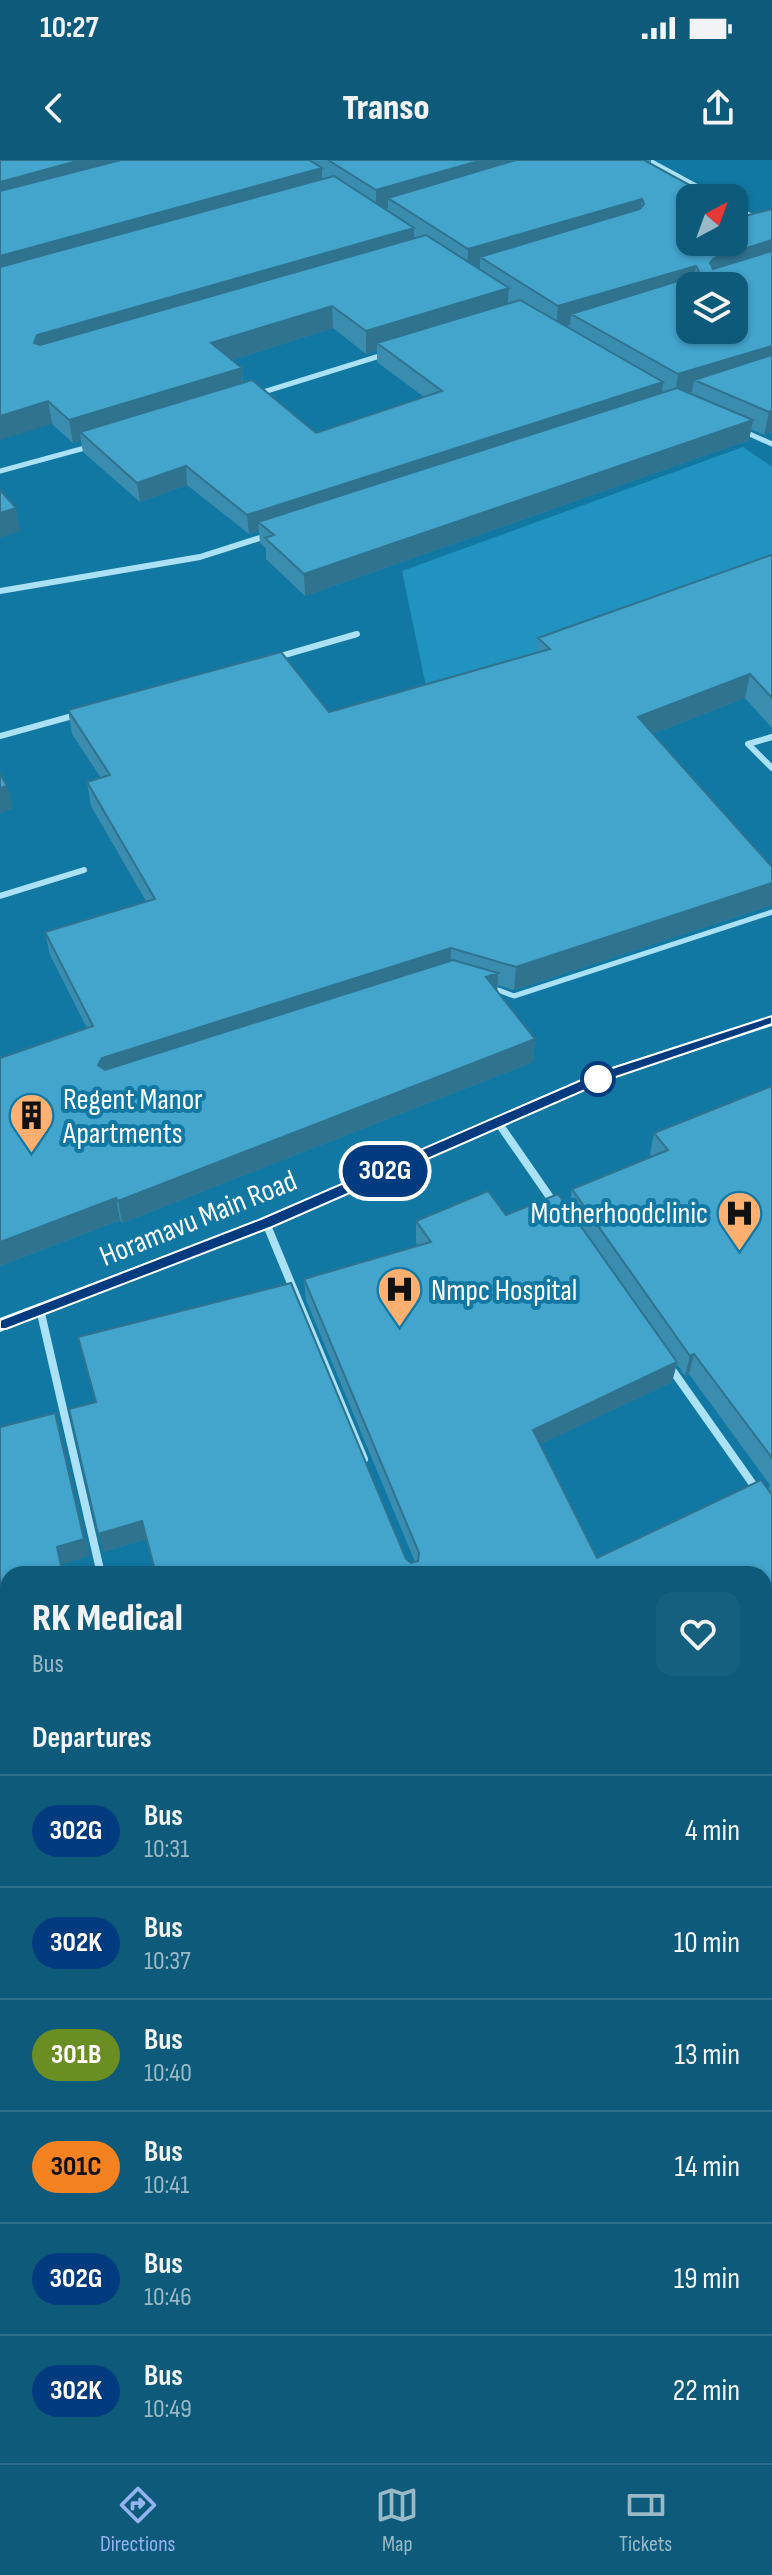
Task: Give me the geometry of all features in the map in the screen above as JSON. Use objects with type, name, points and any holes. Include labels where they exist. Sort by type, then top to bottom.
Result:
[{"type":"main road","name":"Horamavu Main Road","points":[[0,1325],[266,1223],[605,1075],[772,1021]]},
{"type":"street","points":[[648,160],[692,184]]},
{"type":"street","points":[[748,214],[772,227]]},
{"type":"street","points":[[254,395],[400,350]]},
{"type":"street","points":[[739,429],[772,444]]},
{"type":"street","points":[[0,471],[94,445]]},
{"type":"street","points":[[0,460],[9,469]]},
{"type":"street","points":[[0,591],[200,557],[274,533]]},
{"type":"street","points":[[268,659],[357,634]]},
{"type":"street","points":[[0,736],[90,710]]},
{"type":"street","points":[[772,737],[748,744],[772,768]]},
{"type":"street","points":[[0,896],[84,870]]},
{"type":"street","points":[[497,1121],[561,1213]]},
{"type":"street","points":[[266,1223],[369,1472]]},
{"type":"street","points":[[40,1309],[99,1566]]},
{"type":"street","points":[[662,1356],[763,1499]]},
{"type":"lane","points":[[486,985],[514,996],[772,912]]},
{"type":"shaded area","points":[[743,447],[772,467],[772,573],[427,691],[402,571]]},
{"type":"building","points":[[0,160],[81,160],[0,182]]},
{"type":"building","points":[[121,160],[309,160],[322,168],[0,256],[0,191]]},
{"type":"building","points":[[328,160],[482,160],[376,190]]},
{"type":"building","points":[[516,160],[644,160],[688,184],[676,184],[676,256],[720,256],[710,263],[713,269],[772,251],[772,346],[678,374],[571,314],[676,282],[676,344],[748,344],[748,272],[698,272],[696,266],[558,306],[480,257],[640,209],[644,204],[642,199],[468,249],[388,198]]},
{"type":"building","points":[[334,176],[414,228],[37,335],[34,343],[40,345],[426,235],[509,288],[366,331],[332,306],[211,343],[242,368],[69,420],[48,401],[0,416],[0,267]]},
{"type":"building","points":[[772,209],[772,240],[748,247],[748,215]]},
{"type":"building","points":[[520,300],[663,382],[247,515],[186,466],[137,483],[80,432],[252,380],[316,433],[442,391],[377,343]]},
{"type":"building","points":[[772,355],[772,410],[769,412],[694,380]]},
{"type":"building","points":[[677,388],[753,420],[304,574],[265,538],[274,535],[258,522]]},
{"type":"building","points":[[0,490],[16,508],[0,513]]},
{"type":"building","points":[[772,555],[772,698],[750,674],[638,717],[772,867],[772,883],[516,967],[451,948],[102,1058],[98,1065],[105,1070],[453,960],[498,973],[486,977],[535,1039],[118,1201],[116,1198],[0,1242],[0,1058],[93,1026],[45,932],[155,899],[87,782],[110,775],[68,710],[281,652],[329,712],[550,649],[538,638]]},
{"type":"building","points":[[0,774],[7,786],[0,788]]},
{"type":"building","points":[[772,1086],[772,1458],[694,1354],[690,1356],[572,1189],[668,1150],[654,1133]]},
{"type":"building","points":[[488,1191],[506,1215],[558,1194],[677,1362],[533,1430],[597,1558],[761,1480],[772,1495],[772,1566],[154,1566],[142,1521],[98,1534],[69,1409],[96,1402],[78,1337],[291,1283],[406,1559],[411,1563],[418,1561],[419,1553],[304,1279],[431,1242],[416,1221]]},
{"type":"building","points":[[55,1413],[84,1539],[57,1547],[61,1566],[0,1566],[0,1427]]},
{"type":"bus line","name":"302G","points":[[0,1325],[266,1223],[605,1075],[772,1021]]},
{"type":"place","name":"Regent Manor Apartments","points":[[32,1155]]},
{"type":"place","name":"Motherhoodclinic","points":[[739,1252]]},
{"type":"place","name":"Nmpc Hospital","points":[[400,1329]]}]
